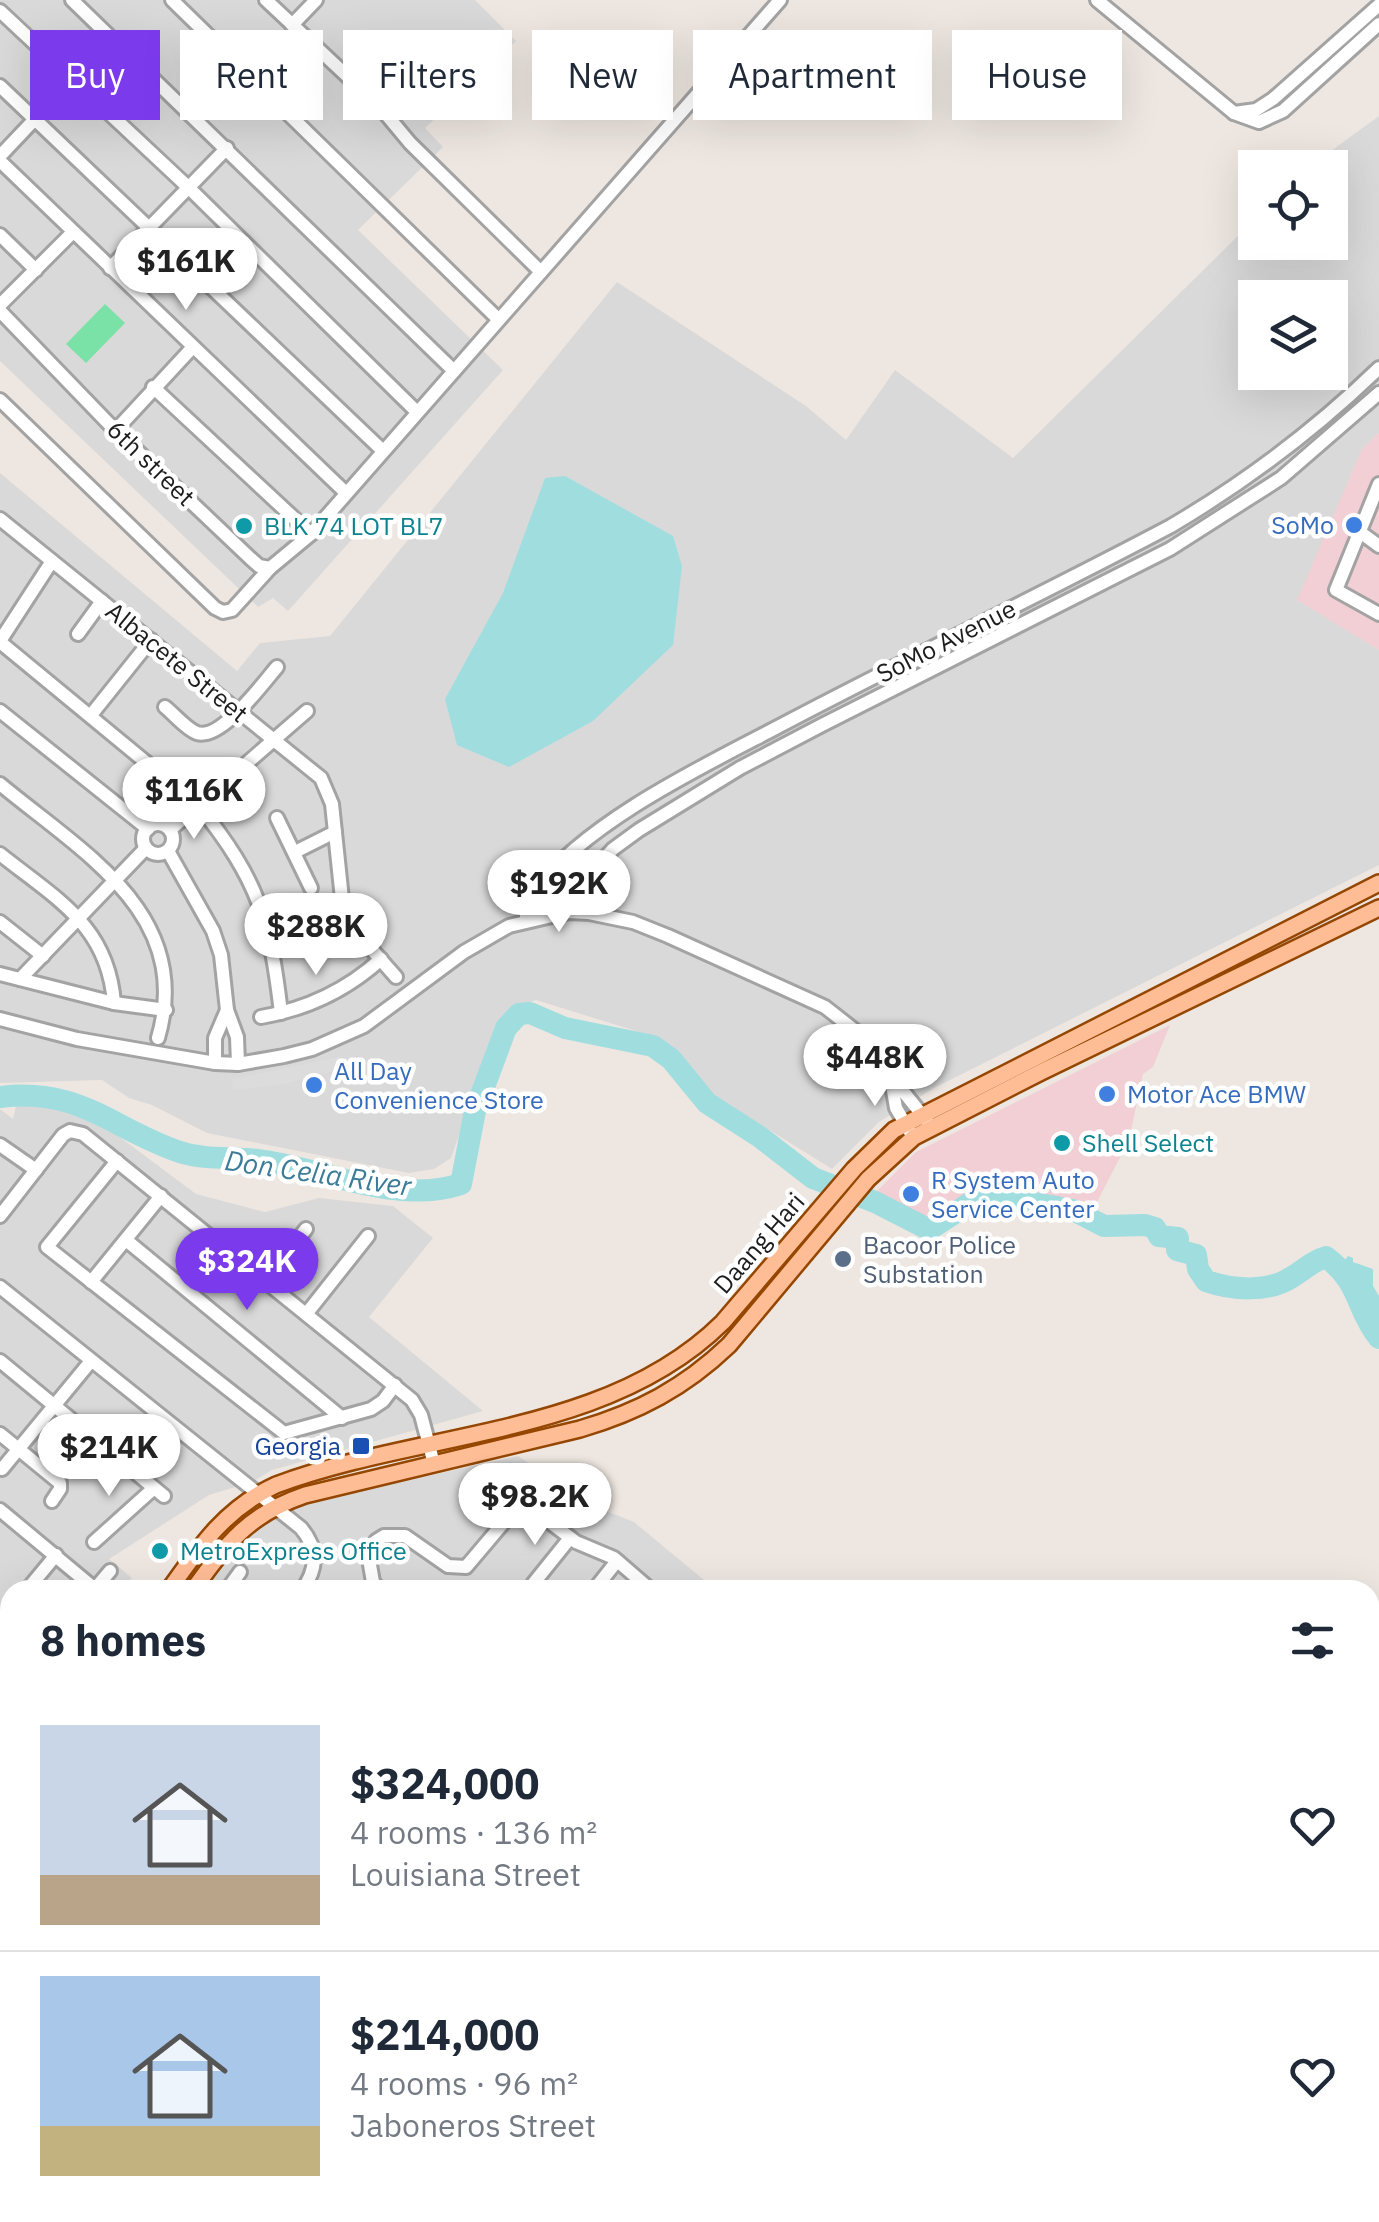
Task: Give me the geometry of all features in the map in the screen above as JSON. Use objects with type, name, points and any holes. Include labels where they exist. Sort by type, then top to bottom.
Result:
[{"type":"main road","name":"Daang Hari","points":[[1038,1065],[1173,986],[1379,883]]},
{"type":"main road","name":"Daang Hari","points":[[176,1580],[224,1518],[258,1493],[295,1478],[586,1404],[622,1392],[656,1374],[701,1344],[723,1322],[884,1138],[909,1130],[1038,1065],[1181,1005],[1379,908]]},
{"type":"main road","points":[[1173,986],[1181,1005]]},
{"type":"main road","name":"Daang Hari","points":[[201,1580],[235,1536],[275,1506],[305,1495],[580,1429],[660,1399],[705,1368],[729,1345],[909,1130]]},
{"type":"street","points":[[72,0],[454,371]]},
{"type":"street","points":[[172,0],[498,319]]},
{"type":"street","points":[[266,0],[380,108],[410,143],[541,272]]},
{"type":"street","points":[[292,25],[316,0]]},
{"type":"street","points":[[0,400],[215,608],[223,612],[232,610],[270,568],[311,534],[780,0]]},
{"type":"street","points":[[1096,0],[1234,113],[1268,112],[1379,24]]},
{"type":"street","points":[[1268,112],[1379,5]]},
{"type":"street","points":[[0,10],[418,412]]},
{"type":"street","points":[[0,86],[30,115]]},
{"type":"street","points":[[33,120],[0,159],[346,494]]},
{"type":"street","points":[[35,120],[383,451]]},
{"type":"street","points":[[110,268],[227,148]]},
{"type":"street","points":[[0,308],[73,232]]},
{"type":"street","points":[[0,235],[36,270]]},
{"type":"street","name":"6th street","points":[[0,308],[116,430],[258,566],[270,568]]},
{"type":"street","points":[[116,430],[192,348]]},
{"type":"street","name":"SoMo Avenue","points":[[526,920],[533,892],[558,867],[609,825],[664,789],[1171,526],[1216,499],[1312,430],[1379,368]]},
{"type":"street","points":[[154,387],[311,534]]},
{"type":"street","name":"SoMo Avenue","points":[[589,912],[587,889],[592,876],[605,856],[630,836],[740,768],[1208,526],[1281,478],[1379,393]]},
{"type":"street","points":[[1379,484],[1336,590],[1379,614]]},
{"type":"street","name":"Albacete Street","points":[[0,519],[326,786],[344,918]]},
{"type":"street","points":[[1360,532],[1379,546]]},
{"type":"street","points":[[52,561],[0,642],[199,806],[240,862],[260,903],[274,954],[281,1013]]},
{"type":"street","points":[[78,634],[102,601]]},
{"type":"street","points":[[91,715],[151,640]]},
{"type":"street","points":[[164,706],[196,732],[210,733],[238,711],[277,666]]},
{"type":"street","points":[[0,710],[148,828]]},
{"type":"street","points":[[170,830],[307,711]]},
{"type":"street","points":[[0,784],[115,880],[156,938],[168,987],[158,1038]]},
{"type":"street","points":[[276,818],[311,888]]},
{"type":"street","points":[[159,824],[170,830],[173,841],[168,851],[156,854],[146,848],[148,828],[159,824]]},
{"type":"street","points":[[295,852],[335,832]]},
{"type":"street","points":[[20,979],[146,848]]},
{"type":"street","points":[[168,851],[213,930],[221,955],[227,1010],[238,1037],[238,1064]]},
{"type":"street","points":[[0,854],[79,918],[106,958],[114,1003]]},
{"type":"street","points":[[0,1019],[77,1039],[238,1064],[312,1049],[364,1026],[464,952],[498,932],[526,920],[589,912],[634,922],[808,998],[853,1029],[926,1120]]},
{"type":"street","points":[[317,938],[344,918],[396,977]]},
{"type":"street","points":[[0,922],[42,956]]},
{"type":"street","points":[[260,1017],[334,994],[381,960]]},
{"type":"street","points":[[0,974],[114,1003],[166,1010]]},
{"type":"street","points":[[214,1063],[215,1038],[227,1010]]},
{"type":"street","points":[[890,1079],[896,1108],[909,1130]]},
{"type":"street","points":[[0,1216],[63,1135],[70,1131],[83,1134],[396,1385],[416,1406],[434,1464]]},
{"type":"street","points":[[0,1145],[36,1170]]},
{"type":"street","points":[[118,1162],[48,1247],[284,1434],[378,1406],[396,1385]]},
{"type":"street","points":[[92,1282],[161,1196]]},
{"type":"street","points":[[266,1280],[306,1229]]},
{"type":"street","points":[[307,1313],[368,1236]]},
{"type":"street","points":[[126,1240],[342,1418]]},
{"type":"street","points":[[0,1287],[301,1528],[314,1546],[314,1568],[307,1580]]},
{"type":"street","points":[[0,1361],[159,1492],[94,1542]]},
{"type":"street","points":[[2,1469],[91,1361]]},
{"type":"street","points":[[0,1434],[60,1484],[52,1502]]},
{"type":"street","points":[[374,1580],[368,1558],[384,1536],[405,1536],[448,1566],[466,1567],[516,1497],[570,1538],[617,1561],[639,1580]]},
{"type":"street","points":[[1,1514],[84,1580]]},
{"type":"street","points":[[537,1580],[570,1538]]},
{"type":"street","points":[[36,1580],[56,1556]]},
{"type":"street","points":[[602,1580],[617,1561]]},
{"type":"street","points":[[102,1580],[110,1571]]},
{"type":"street","points":[[234,1580],[240,1572]]},
{"type":"shaded area","points":[[0,0],[475,0],[505,30],[343,30],[343,120],[433,120],[425,128],[443,147],[358,230],[503,370],[288,611],[273,598],[258,607],[0,361]]},
{"type":"shaded area","points":[[1379,116],[1379,433],[1362,449],[1298,600],[1379,650],[1379,865],[934,1088],[879,1122],[832,1169],[703,1089],[677,1051],[655,1037],[536,1000],[516,1007],[499,1022],[451,1158],[434,1169],[409,1173],[207,1133],[152,1105],[129,1098],[102,1080],[0,1083],[0,473],[237,671],[260,643],[330,636],[617,282],[806,406],[846,440],[895,370],[1013,458],[1238,236],[1238,260],[1348,260],[1348,150],[1332,150]]},
{"type":"shaded area","name":"SoMo","points":[[1379,433],[1379,650],[1297,600],[1362,449]]},
{"type":"shaded area","points":[[1170,1025],[1153,1067],[1143,1074],[1129,1140],[1096,1204],[997,1191],[976,1194],[918,1219],[875,1193],[916,1152]]},
{"type":"shaded area","points":[[339,1057],[343,1069],[284,1084],[233,1090],[232,1079]]},
{"type":"shaded area","points":[[49,1105],[93,1117],[196,1194],[265,1212],[319,1198],[393,1206],[433,1238],[369,1317],[483,1411],[272,1470],[252,1482],[209,1495],[109,1559],[130,1580],[0,1580],[0,1109],[13,1119],[16,1106]]},
{"type":"shaded area","points":[[518,1456],[596,1507],[634,1522],[704,1580],[210,1580],[250,1528],[295,1505]]},
{"type":"green space","points":[[105,304],[125,323],[86,363],[66,344]]},
{"type":"water","points":[[565,476],[673,536],[682,566],[673,645],[593,721],[509,767],[457,745],[445,699],[503,593],[545,478]]},
{"type":"water","points":[[1348,1256],[1353,1262],[1373,1269],[1373,1286],[1379,1296],[1379,1344],[1363,1324],[1351,1284],[1341,1275],[1340,1267]]},
{"type":"waterway","name":"Don Celia River","points":[[0,1097],[52,1098],[74,1104],[190,1155],[288,1165],[387,1188],[437,1189],[461,1184],[475,1111],[506,1028],[519,1014],[530,1013],[565,1028],[653,1046],[671,1059],[707,1103],[813,1178],[875,1202],[924,1227],[933,1227],[978,1198],[996,1196],[1073,1210],[1104,1226],[1145,1225],[1155,1228],[1159,1236],[1178,1238],[1177,1250],[1196,1255],[1198,1269],[1206,1281],[1238,1288],[1272,1286],[1326,1257],[1346,1276],[1379,1338]]},
{"type":"place","name":"SoMo","points":[[1354,525]]},
{"type":"place","name":"BLK 74 LOT BL7","points":[[244,526]]},
{"type":"place","name":"All Day Convenience Store","points":[[314,1085]]},
{"type":"place","name":"Motor Ace BMW","points":[[1107,1094]]},
{"type":"place","name":"Shell Select","points":[[1062,1143]]},
{"type":"place","name":"R System Auto Service Center","points":[[911,1194]]},
{"type":"place","name":"Bacoor Police Substation","points":[[843,1259]]},
{"type":"place","name":"Georgia","points":[[361,1446]]},
{"type":"place","name":"MetroExpress Office","points":[[160,1551]]}]
